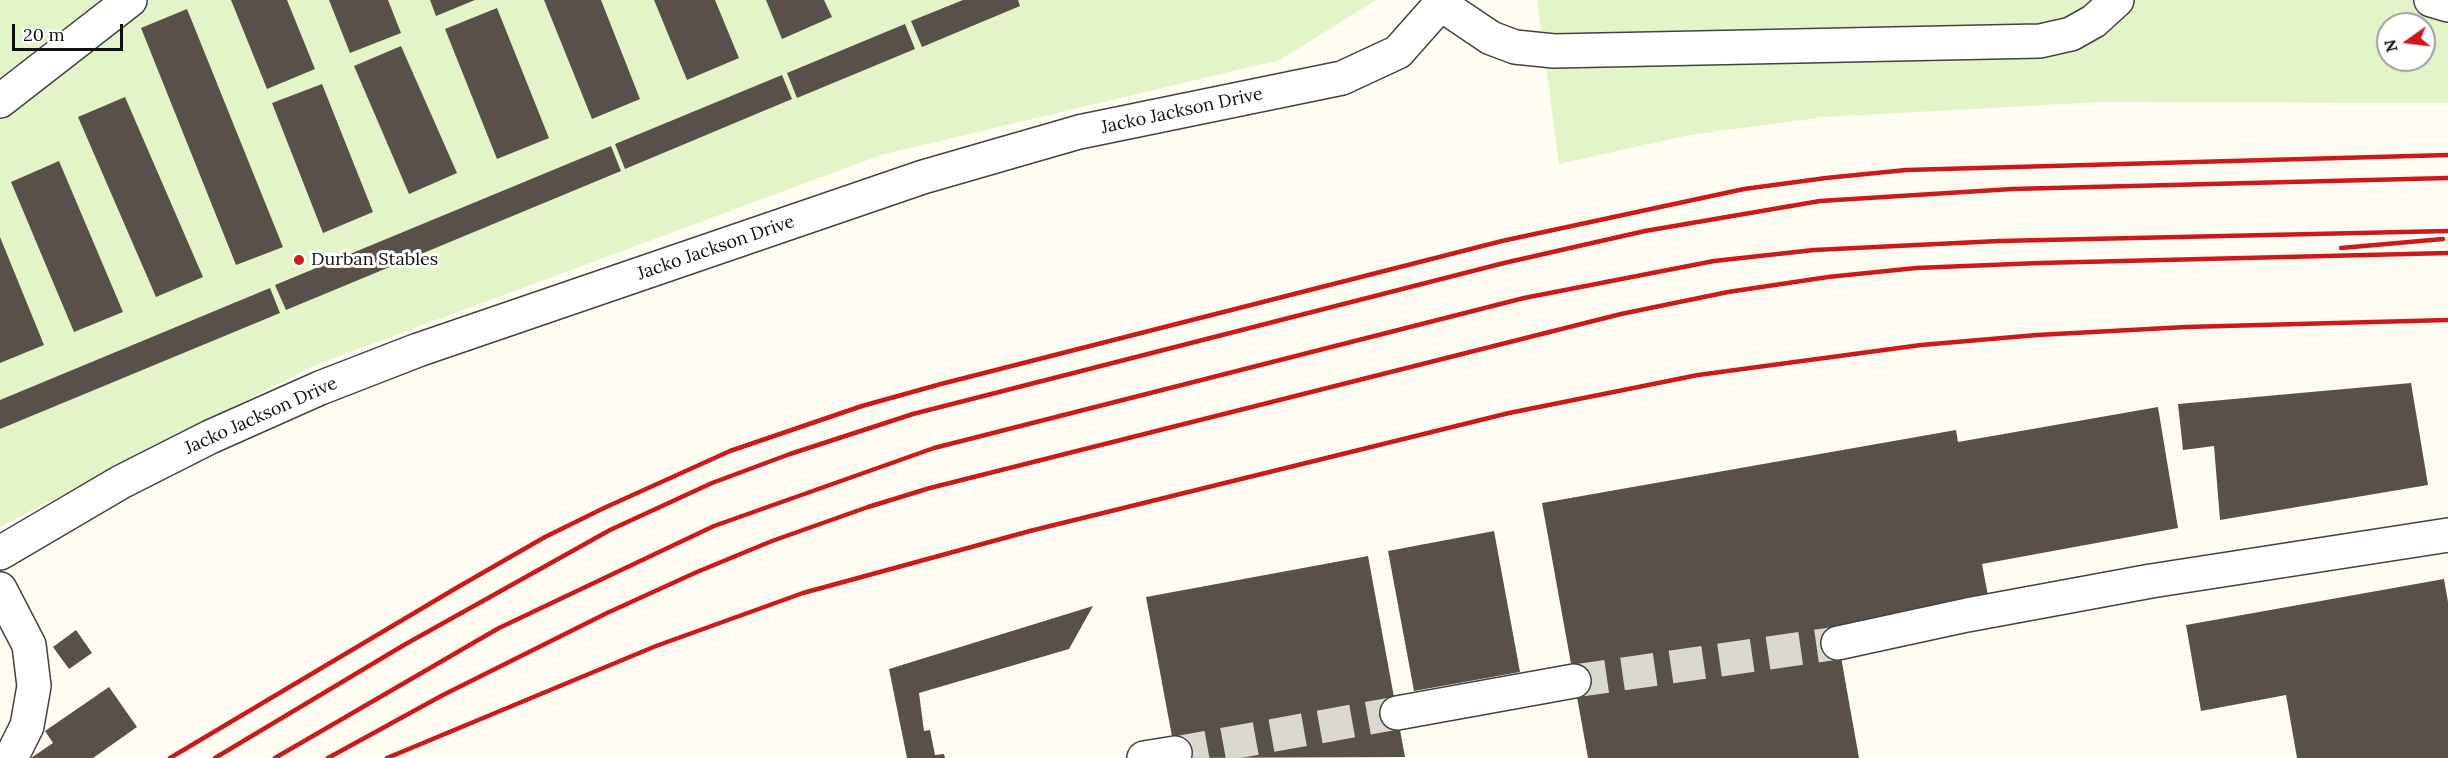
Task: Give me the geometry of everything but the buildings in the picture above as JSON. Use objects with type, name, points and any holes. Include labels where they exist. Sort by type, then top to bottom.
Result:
[{"type":"street","points":[[0,101],[130,0]]},
{"type":"street","points":[[1443,3],[1491,38],[1515,47],[1554,51],[2040,41],[2071,34],[2094,21],[2117,0]]},
{"type":"street","points":[[2431,0],[2448,5]]},
{"type":"street","name":"Jacko Jackson Drive","points":[[0,553],[121,482],[210,437],[320,388],[418,350],[945,171],[1079,132],[1342,78],[1398,52],[1443,3]]},
{"type":"street","points":[[1838,643],[1967,615],[2151,581],[2448,535]]},
{"type":"street","points":[[0,589],[29,645],[34,686],[27,726],[11,758]]},
{"type":"street","points":[[1397,713],[1574,681]]},
{"type":"green space","name":"Durban Stables","points":[[0,0],[1376,0],[1280,60],[881,155],[315,365],[0,527]]},
{"type":"green space","points":[[1537,0],[2448,0],[2448,103],[2102,102],[1825,117],[1690,135],[1559,164]]},
{"type":"tunnel","points":[[1574,681],[1838,643]]},
{"type":"tunnel","points":[[1175,753],[1397,713]]},
{"type":"railway","points":[[170,758],[458,587],[545,537],[604,508],[730,451],[862,406],[941,384],[1502,241],[1744,189],[1906,170],[2448,155]]},
{"type":"railway","points":[[215,758],[404,645],[610,530],[712,483],[790,454],[913,414],[1504,263],[1645,231],[1820,201],[2012,189],[2448,178]]},
{"type":"railway","points":[[275,758],[499,628],[714,526],[934,448],[1524,298],[1714,261],[1814,250],[1999,241],[2448,231]]},
{"type":"railway","points":[[2341,248],[2443,239]]},
{"type":"railway","points":[[328,758],[443,695],[607,613],[772,541],[868,507],[930,488],[1621,314],[1728,292],[1828,277],[1916,268],[2448,253]]},
{"type":"railway","points":[[387,758],[656,646],[803,593],[1030,531],[1509,413],[1698,375],[1921,345],[2037,335],[2186,327],[2448,320]]},
{"type":"place","name":"Durban Stables","points":[[299,260]]}]
